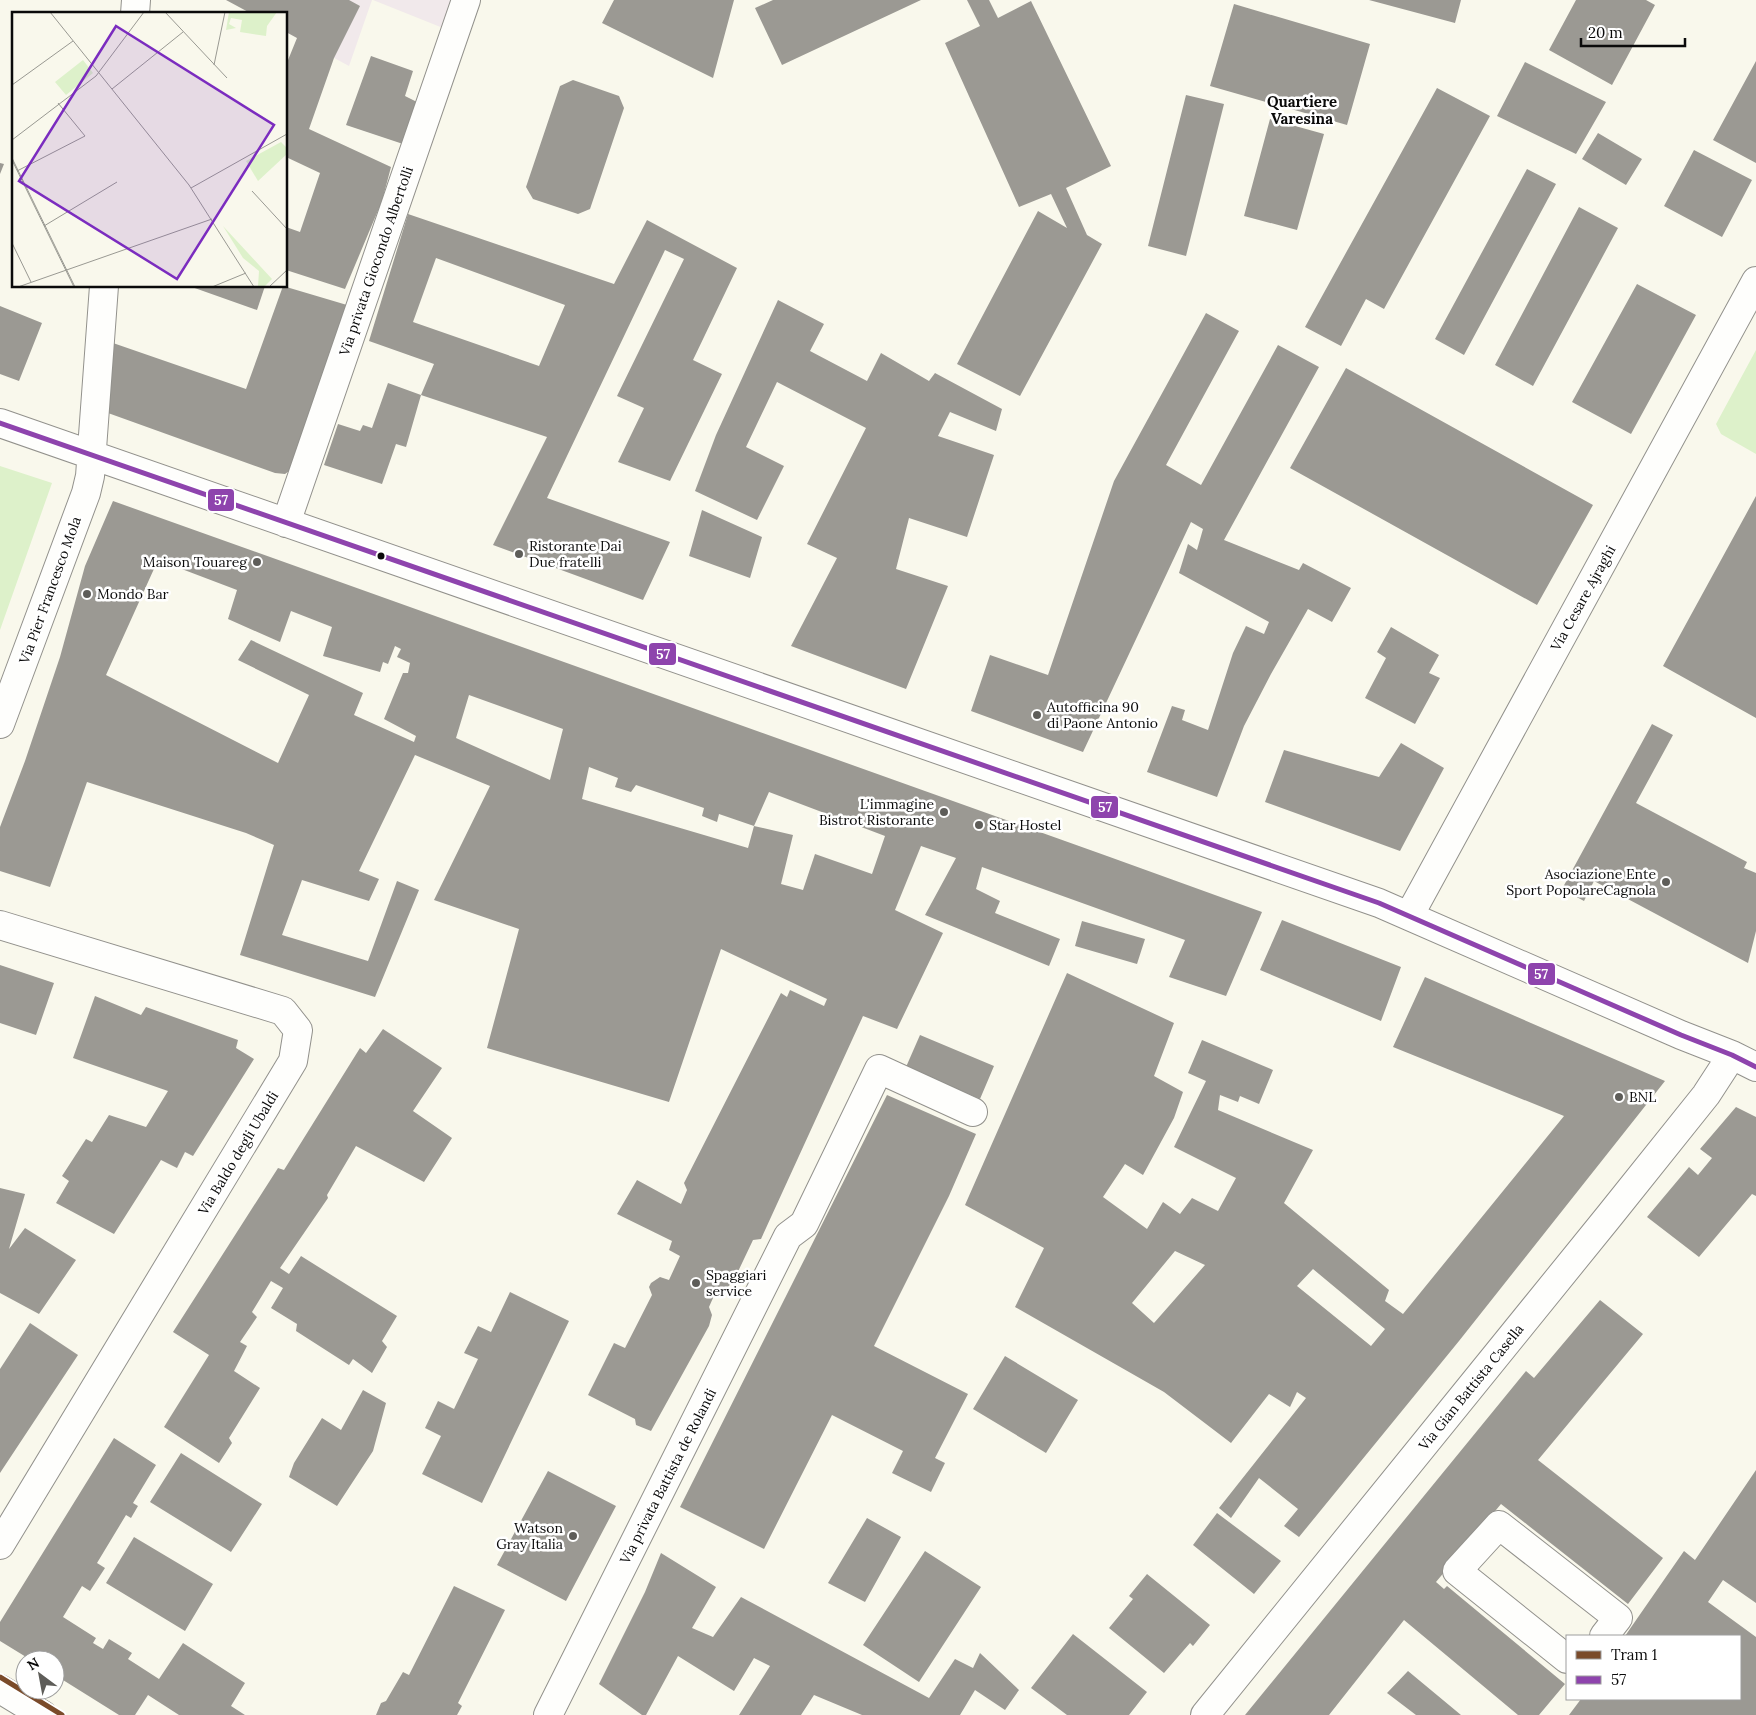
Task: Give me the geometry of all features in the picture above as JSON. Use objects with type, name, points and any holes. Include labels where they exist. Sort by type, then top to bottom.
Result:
[{"type":"street","name":"Via privata Giocondo Albertolli","points":[[286,523],[466,0]]},
{"type":"street","name":"Via Cesare Ajraghi","points":[[1409,916],[1756,281]]},
{"type":"street","name":"Via Pier Francesco Mola","points":[[0,724],[86,492],[90,476],[90,454],[104,288]]},
{"type":"street","points":[[0,423],[1360,897],[1409,916],[1756,1067]]},
{"type":"street","name":"Via Baldo degli Ubaldi","points":[[0,925],[283,1011],[298,1030],[293,1061],[0,1545]]},
{"type":"street","name":"Via Gian Battista Casella","points":[[1205,1715],[1706,1095],[1732,1055]]},
{"type":"street","name":"Via privata Battista de Rolandi","points":[[548,1715],[788,1236],[804,1224],[879,1069],[973,1112]]},
{"type":"street","points":[[1566,1658],[1457,1571],[1499,1525],[1618,1618],[1605,1635]]},
{"type":"street","points":[[0,1688],[43,1715]]},
{"type":"shaded area","points":[[226,0],[372,0],[349,66],[288,33],[288,12],[277,12]]},
{"type":"shaded area","points":[[373,0],[464,0],[453,32]]},
{"type":"green space","points":[[1756,350],[1756,454],[1721,434],[1716,424]]},
{"type":"green space","points":[[0,466],[52,483],[0,630]]},
{"type":"building","points":[[226,0],[349,0],[360,6],[334,58],[309,129],[391,167],[382,201],[345,289],[288,271],[288,228],[300,232],[320,173],[288,158],[288,60],[297,38],[288,33],[288,12],[248,12]]},
{"type":"building","points":[[614,0],[734,0],[713,78],[602,23]]},
{"type":"building","points":[[773,0],[921,0],[782,65],[755,8]]},
{"type":"building","points":[[967,0],[989,0],[998,18],[1031,1],[1111,166],[1066,188],[1087,235],[1102,244],[1020,396],[957,364],[1038,211],[1067,228],[1051,194],[1019,207],[945,43],[980,26]]},
{"type":"building","points":[[1369,0],[1461,0],[1455,23]]},
{"type":"building","points":[[1576,0],[1646,0],[1655,5],[1612,85],[1549,50]]},
{"type":"building","points":[[1234,4],[1370,44],[1347,125],[1210,86]]},
{"type":"building","points":[[371,56],[413,71],[405,96],[417,102],[403,144],[346,125]]},
{"type":"building","points":[[1756,61],[1756,163],[1713,140]]},
{"type":"building","points":[[1525,62],[1606,102],[1576,154],[1497,116]]},
{"type":"building","points":[[573,80],[619,96],[624,108],[590,209],[578,214],[533,199],[526,187],[560,86]]},
{"type":"building","points":[[1437,88],[1490,116],[1384,309],[1366,299],[1341,346],[1305,327]]},
{"type":"building","points":[[1186,95],[1224,104],[1186,256],[1148,246]]},
{"type":"building","points":[[1270,119],[1324,134],[1297,230],[1244,216]]},
{"type":"building","points":[[1598,133],[1642,159],[1626,185],[1582,159]]},
{"type":"building","points":[[1694,150],[1752,180],[1722,237],[1664,206]]},
{"type":"building","points":[[0,163],[4,164],[0,174]]},
{"type":"building","points":[[1527,169],[1556,184],[1464,355],[1435,339]]},
{"type":"building","points":[[1579,207],[1618,228],[1533,386],[1495,365]]},
{"type":"building","points":[[408,214],[614,284],[647,220],[737,268],[693,360],[722,374],[670,481],[618,462],[644,408],[617,396],[684,259],[665,250],[547,498],[670,542],[643,600],[493,545],[547,437],[421,395],[434,364],[369,341]],"holes":[[[436,258],[565,305],[539,366],[413,322]]]},
{"type":"building","points":[[1637,284],[1696,315],[1631,434],[1572,402]]},
{"type":"building","points":[[288,287],[347,305],[292,469],[285,474],[275,473],[108,413],[113,343],[246,389],[282,288]]},
{"type":"building","points":[[195,288],[264,288],[257,310]]},
{"type":"building","points":[[778,300],[824,324],[810,351],[867,381],[881,353],[929,381],[935,373],[1002,409],[996,431],[950,412],[938,436],[994,455],[967,537],[909,518],[896,569],[948,586],[906,689],[791,646],[837,558],[807,544],[866,428],[777,382],[746,447],[784,466],[757,520],[695,491],[716,435]]},
{"type":"building","points":[[0,306],[42,323],[19,381],[0,374]]},
{"type":"building","points":[[1206,313],[1239,331],[1166,465],[1201,485],[1278,345],[1319,367],[1224,540],[1299,570],[1303,563],[1351,588],[1332,622],[1308,609],[1244,726],[1217,797],[1147,772],[1172,706],[1185,710],[1182,720],[1208,730],[1233,653],[1246,626],[1264,634],[1269,622],[1179,573],[1188,544],[1197,550],[1203,529],[1191,522],[1083,752],[971,711],[990,655],[1048,675],[1114,481]]},
{"type":"building","points":[[1346,368],[1593,505],[1537,605],[1290,468]]},
{"type":"building","points":[[388,383],[421,395],[406,447],[396,444],[382,484],[324,465],[338,424],[360,431],[363,425],[372,428]]},
{"type":"building","points":[[1756,496],[1756,718],[1663,666]]},
{"type":"building","points":[[113,501],[1262,912],[1226,996],[1169,977],[1185,940],[982,867],[976,889],[1000,901],[995,913],[1060,939],[1049,966],[925,915],[956,858],[921,846],[895,910],[943,933],[897,1029],[863,1016],[761,1239],[753,1240],[734,1280],[728,1287],[717,1289],[709,1307],[712,1315],[709,1326],[651,1431],[636,1425],[635,1419],[588,1395],[614,1343],[625,1348],[652,1295],[649,1287],[651,1283],[660,1277],[669,1280],[680,1256],[669,1250],[672,1241],[617,1214],[637,1180],[681,1204],[687,1190],[684,1183],[781,993],[787,997],[790,990],[824,1006],[827,999],[721,949],[669,1102],[487,1048],[519,929],[434,900],[490,786],[415,755],[359,871],[379,879],[369,901],[302,880],[282,935],[368,961],[397,881],[419,890],[375,997],[240,955],[274,845],[246,833],[87,782],[50,887],[0,871],[0,827],[25,761],[60,657],[85,566]],"holes":[[[158,560],[237,590],[228,619],[280,642],[291,611],[332,627],[323,656],[380,672],[383,662],[388,664],[395,646],[401,649],[397,657],[410,663],[408,673],[403,673],[384,719],[416,736],[414,742],[354,715],[363,693],[251,640],[238,660],[309,695],[278,763],[106,675]],[[469,695],[563,729],[550,780],[456,738]],[[589,767],[618,778],[615,787],[631,792],[636,785],[704,808],[702,816],[717,822],[719,814],[754,826],[748,848],[582,799]],[[769,792],[885,836],[872,874],[815,854],[803,890],[781,884],[793,835],[754,826]]]},
{"type":"building","points":[[702,510],[762,537],[750,578],[689,556]]},
{"type":"building","points":[[1391,627],[1439,655],[1429,673],[1440,678],[1415,724],[1365,698],[1386,658],[1377,652]]},
{"type":"building","points":[[1652,724],[1673,735],[1636,803],[1747,862],[1744,868],[1756,873],[1756,931],[1748,963],[1594,881],[1584,901],[1562,889]]},
{"type":"building","points":[[1401,743],[1444,768],[1400,851],[1265,802],[1284,750],[1379,777]]},
{"type":"building","points":[[1282,920],[1401,967],[1381,1021],[1260,970]]},
{"type":"building","points":[[1082,921],[1145,939],[1137,964],[1075,946]]},
{"type":"building","points":[[0,965],[54,983],[36,1035],[0,1023]]},
{"type":"building","points":[[1067,973],[1174,1023],[1154,1076],[1183,1092],[1174,1118],[1143,1175],[1125,1164],[1103,1197],[1147,1229],[1163,1202],[1180,1214],[1192,1198],[1218,1211],[1236,1178],[1174,1147],[1206,1081],[1188,1073],[1202,1040],[1273,1070],[1259,1104],[1240,1096],[1238,1102],[1220,1095],[1218,1110],[1313,1150],[1284,1203],[1389,1290],[1385,1301],[1403,1314],[1564,1116],[1393,1047],[1425,977],[1665,1081],[1459,1341],[1299,1537],[1284,1526],[1298,1509],[1259,1478],[1231,1518],[1219,1508],[1306,1398],[1297,1392],[1290,1407],[1269,1394],[1231,1443],[1164,1392],[1015,1307],[1044,1248],[965,1205]],"holes":[[[1175,1251],[1205,1265],[1154,1323],[1132,1303]],[[1313,1269],[1385,1329],[1371,1346],[1297,1286]]]},
{"type":"building","points":[[95,996],[141,1015],[146,1007],[238,1040],[236,1048],[254,1059],[193,1156],[185,1152],[177,1168],[161,1160],[114,1234],[56,1203],[69,1181],[62,1176],[86,1139],[92,1142],[109,1115],[146,1127],[168,1091],[73,1058]]},
{"type":"building","points":[[383,1029],[442,1068],[413,1111],[452,1138],[424,1182],[356,1146],[327,1195],[328,1198],[280,1268],[289,1274],[301,1256],[397,1316],[382,1341],[387,1347],[372,1373],[353,1359],[349,1365],[296,1331],[297,1324],[271,1308],[283,1288],[271,1281],[252,1312],[257,1317],[240,1342],[247,1346],[234,1371],[260,1388],[229,1438],[232,1443],[219,1463],[164,1427],[209,1355],[173,1332],[278,1168],[284,1170],[360,1048],[366,1053]]},
{"type":"building","points":[[920,1035],[994,1066],[980,1099],[906,1067]]},
{"type":"building","points":[[887,1095],[976,1134],[949,1196],[874,1346],[968,1394],[935,1458],[945,1463],[931,1492],[892,1473],[903,1451],[832,1415],[764,1549],[680,1507]]},
{"type":"building","points":[[1736,1107],[1756,1117],[1756,1196],[1752,1194],[1699,1257],[1647,1217],[1689,1167],[1698,1175],[1712,1158],[1700,1149]]},
{"type":"building","points":[[0,1188],[25,1194],[9,1249],[25,1228],[76,1260],[39,1314],[0,1293]]},
{"type":"building","points":[[510,1292],[569,1321],[482,1503],[422,1474],[441,1436],[425,1428],[438,1401],[454,1409],[478,1359],[464,1353],[478,1326],[491,1332]]},
{"type":"building","points":[[1600,1300],[1643,1334],[1538,1460],[1663,1558],[1628,1604],[1501,1504],[1436,1582],[1444,1589],[1447,1586],[1565,1684],[1539,1715],[1518,1715],[1404,1620],[1329,1715],[1245,1715],[1526,1371],[1534,1378]]},
{"type":"building","points":[[30,1323],[78,1355],[0,1473],[0,1369]]},
{"type":"building","points":[[1005,1356],[1078,1400],[1046,1453],[973,1409]]},
{"type":"building","points":[[363,1390],[386,1403],[373,1451],[337,1506],[289,1477],[294,1463],[322,1418],[341,1430]]},
{"type":"building","points":[[114,1438],[156,1465],[133,1503],[138,1506],[131,1518],[126,1515],[97,1563],[105,1568],[90,1591],[82,1586],[63,1617],[96,1638],[93,1643],[103,1649],[109,1639],[132,1653],[128,1659],[159,1679],[183,1643],[245,1683],[231,1706],[245,1715],[179,1715],[148,1695],[135,1715],[119,1715],[65,1681],[65,1650],[15,1650],[0,1641],[0,1622]]},
{"type":"building","points":[[181,1453],[262,1504],[231,1552],[150,1502]]},
{"type":"building","points":[[1756,1470],[1756,1603],[1723,1580],[1708,1602],[1756,1637],[1756,1715],[1569,1715],[1580,1700],[1741,1700],[1741,1635],[1626,1635],[1684,1551],[1695,1560]]},
{"type":"building","points":[[548,1471],[616,1506],[566,1601],[497,1565]]},
{"type":"building","points":[[1217,1513],[1281,1561],[1254,1594],[1193,1545]]},
{"type":"building","points":[[867,1518],[901,1537],[865,1602],[828,1583]]},
{"type":"building","points":[[134,1537],[213,1584],[185,1631],[106,1583]]},
{"type":"building","points":[[925,1551],[981,1587],[919,1682],[863,1645]]},
{"type":"building","points":[[661,1553],[716,1587],[692,1628],[713,1637],[741,1597],[929,1698],[955,1659],[973,1668],[980,1653],[1019,1690],[1005,1710],[975,1690],[960,1715],[862,1715],[814,1695],[801,1715],[739,1715],[770,1666],[754,1658],[734,1691],[678,1656],[646,1715],[642,1715],[599,1684],[645,1592]]},
{"type":"building","points":[[1147,1574],[1210,1625],[1193,1646],[1190,1643],[1164,1673],[1109,1628],[1133,1599],[1129,1596]]},
{"type":"building","points":[[454,1586],[505,1610],[458,1703],[462,1706],[457,1715],[376,1715],[381,1703],[386,1701],[403,1672],[409,1675]]},
{"type":"building","points":[[1073,1634],[1147,1692],[1129,1715],[1067,1715],[1031,1688]]},
{"type":"building","points":[[1408,1671],[1461,1715],[1416,1715],[1387,1693]]},
{"type":"tram line","name":"1","points":[[0,1677],[62,1715]]},
{"type":"transit line","name":"57","points":[[0,423],[1379,903],[1756,1067]]},
{"type":"place","name":"Ristorante Dai Due fratelli","points":[[519,554]]},
{"type":"place","name":"Maison Touareg","points":[[257,562]]},
{"type":"place","name":"Mondo Bar","points":[[87,594]]},
{"type":"place","name":"Autofficina 90 di Paone Antonio","points":[[1037,715]]},
{"type":"place","name":"L'immagine Bistrot Ristorante","points":[[944,812]]},
{"type":"place","name":"Star Hostel","points":[[979,825]]},
{"type":"place","name":"Asociazione Ente Sport PopolareCagnola","points":[[1666,882]]},
{"type":"place","name":"BNL","points":[[1619,1097]]},
{"type":"place","name":"Spaggiari service","points":[[696,1283]]},
{"type":"place","name":"Watson Gray Italia","points":[[573,1536]]},
{"type":"district","name":"Quartiere Varesina","points":[[1302,110]]}]
